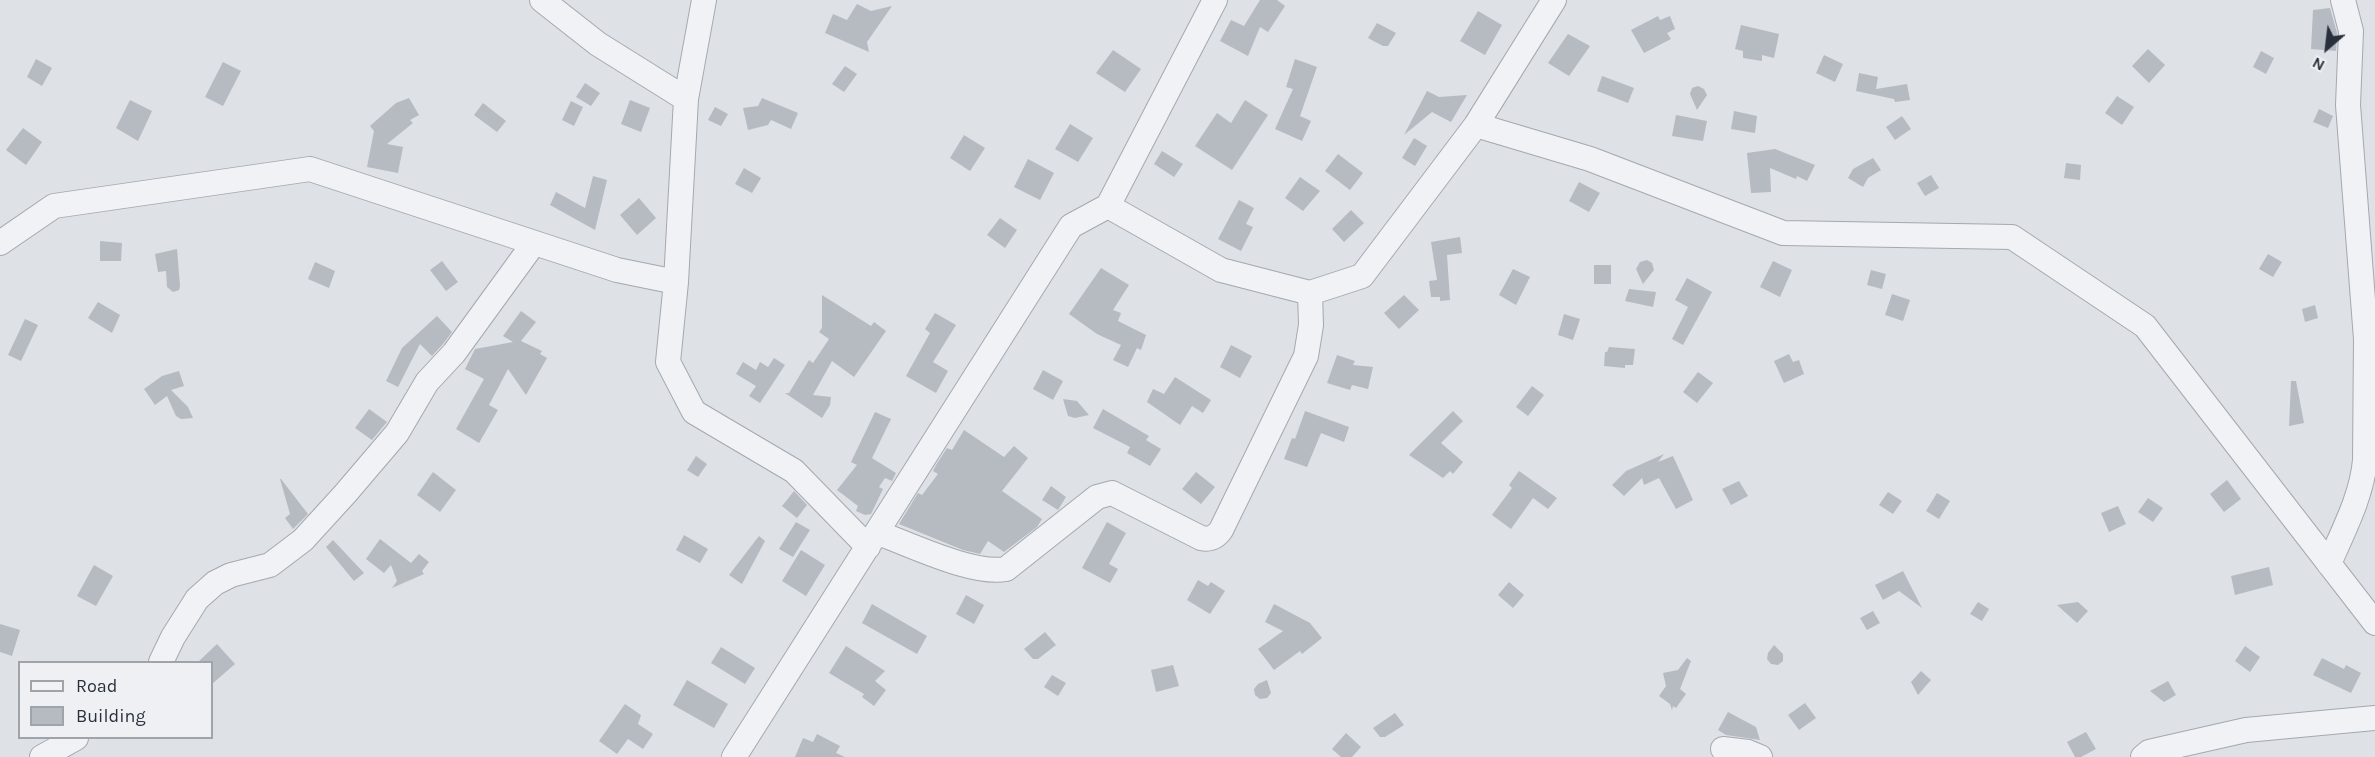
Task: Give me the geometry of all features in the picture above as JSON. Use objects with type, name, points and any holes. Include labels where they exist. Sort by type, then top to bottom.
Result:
[{"type":"street","points":[[542,0],[598,44],[686,99]]},
{"type":"street","points":[[704,0],[686,99],[676,282],[668,362],[694,412],[794,471],[873,540],[996,571],[1006,569],[1097,497],[1112,493],[1201,538],[1217,536],[1227,520],[1306,356],[1311,325],[1310,293]]},
{"type":"street","points":[[734,757],[1071,226],[1108,206],[1215,0]]},
{"type":"street","points":[[1108,206],[1221,270],[1310,293],[1362,276],[1476,125],[1554,0]]},
{"type":"street","points":[[2330,564],[2356,498],[2364,474],[2365,460],[2366,339],[2348,105],[2351,31],[2343,0]]},
{"type":"street","points":[[1476,125],[1590,159],[1783,233],[2012,237],[2145,326],[2375,623]]},
{"type":"street","points":[[0,243],[54,206],[310,169],[617,270],[676,282]]},
{"type":"street","points":[[162,661],[173,637],[197,599],[215,583],[231,575],[270,564],[303,540],[345,494],[397,433],[427,382],[454,352],[534,243]]},
{"type":"street","points":[[2144,757],[2149,752],[2246,730],[2375,718]]},
{"type":"street","points":[[42,757],[74,739]]},
{"type":"street","points":[[1723,749],[1748,752],[1760,757]]},
{"type":"building","points":[[1260,0],[1277,0],[1285,6],[1268,32],[1260,27],[1248,56],[1220,41],[1231,20],[1244,26]]},
{"type":"building","points":[[857,4],[871,11],[892,6],[867,42],[869,52],[825,33],[833,14],[847,20]]},
{"type":"building","points":[[2330,8],[2337,33],[2336,51],[2311,49],[2313,10]]},
{"type":"building","points":[[1478,11],[1502,25],[1485,55],[1460,41]]},
{"type":"building","points":[[1658,16],[1660,20],[1670,16],[1675,29],[1667,33],[1671,39],[1644,53],[1631,30]]},
{"type":"building","points":[[1377,23],[1396,33],[1388,46],[1383,46],[1368,38]]},
{"type":"building","points":[[1741,25],[1779,34],[1774,58],[1762,55],[1762,61],[1743,58],[1743,51],[1735,49]]},
{"type":"building","points":[[1568,34],[1590,46],[1569,76],[1548,63]]},
{"type":"building","points":[[2148,49],[2165,65],[2149,83],[2132,66]]},
{"type":"building","points":[[1113,50],[1141,69],[1125,92],[1096,73]]},
{"type":"building","points":[[2261,51],[2274,58],[2266,74],[2253,67]]},
{"type":"building","points":[[1824,55],[1843,64],[1835,82],[1816,73]]},
{"type":"building","points":[[36,59],[52,68],[42,86],[27,77]]},
{"type":"building","points":[[1295,59],[1317,67],[1300,116],[1311,121],[1302,141],[1275,129],[1293,89],[1286,87]]},
{"type":"building","points":[[223,62],[241,71],[223,106],[205,97]]},
{"type":"building","points":[[845,66],[857,74],[844,92],[832,84]]},
{"type":"building","points":[[1859,73],[1878,77],[1876,89],[1907,84],[1910,100],[1895,102],[1894,99],[1856,91]]},
{"type":"building","points":[[1602,76],[1634,88],[1628,103],[1597,91]]},
{"type":"building","points":[[585,83],[600,93],[591,106],[576,97]]},
{"type":"building","points":[[1698,86],[1704,89],[1707,95],[1697,110],[1690,94],[1692,88]]},
{"type":"building","points":[[1427,91],[1439,97],[1467,95],[1451,122],[1432,112],[1404,135]]},
{"type":"building","points":[[2117,96],[2134,107],[2122,125],[2105,113]]},
{"type":"building","points":[[409,98],[419,115],[410,120],[413,123],[387,144],[403,147],[398,173],[367,167],[374,131],[370,126],[396,103]]},
{"type":"building","points":[[762,98],[798,113],[791,129],[771,120],[768,125],[748,130],[743,108],[758,106]]},
{"type":"building","points":[[130,100],[152,111],[138,141],[116,128]]},
{"type":"building","points":[[630,100],[650,108],[641,132],[621,124]]},
{"type":"building","points":[[1245,100],[1268,115],[1232,170],[1195,146],[1217,113],[1231,123]]},
{"type":"building","points":[[571,101],[583,107],[574,126],[562,120]]},
{"type":"building","points":[[483,103],[506,121],[497,132],[474,115]]},
{"type":"building","points":[[715,107],[728,114],[721,126],[708,120]]},
{"type":"building","points":[[2319,109],[2333,116],[2328,128],[2313,122]]},
{"type":"building","points":[[1734,111],[1757,116],[1755,133],[1731,129]]},
{"type":"building","points":[[1676,115],[1707,121],[1703,141],[1672,136]]},
{"type":"building","points":[[1902,116],[1911,129],[1895,140],[1886,127]]},
{"type":"building","points":[[1070,124],[1093,138],[1078,162],[1055,149]]},
{"type":"building","points":[[23,128],[42,142],[26,165],[6,150]]},
{"type":"building","points":[[964,135],[985,148],[970,171],[950,158]]},
{"type":"building","points":[[1414,138],[1427,146],[1415,166],[1402,158]]},
{"type":"building","points":[[1775,149],[1815,165],[1807,181],[1770,168],[1771,192],[1751,193],[1747,153]]},
{"type":"building","points":[[1162,151],[1183,164],[1174,177],[1154,164]]},
{"type":"building","points":[[1338,154],[1363,173],[1350,190],[1325,171]]},
{"type":"building","points":[[1873,158],[1881,170],[1868,178],[1863,187],[1848,178],[1853,169]]},
{"type":"building","points":[[1028,159],[1054,173],[1040,200],[1014,187]]},
{"type":"building","points":[[2066,163],[2081,165],[2080,180],[2064,178]]},
{"type":"building","points":[[744,168],[761,178],[752,193],[735,184]]},
{"type":"building","points":[[1931,175],[1939,188],[1925,196],[1917,183]]},
{"type":"building","points":[[593,176],[607,180],[595,230],[550,205],[556,192],[585,208]]},
{"type":"building","points":[[1300,177],[1320,191],[1303,211],[1285,198]]},
{"type":"building","points":[[1579,182],[1600,193],[1589,212],[1569,201]]},
{"type":"building","points":[[639,198],[656,218],[637,235],[620,215]]},
{"type":"building","points":[[1239,200],[1254,208],[1246,224],[1253,227],[1241,251],[1218,239]]},
{"type":"building","points":[[1351,210],[1364,223],[1344,242],[1332,229]]},
{"type":"building","points":[[1000,218],[1017,230],[1005,248],[987,235]]},
{"type":"building","points":[[1460,237],[1462,253],[1447,255],[1450,300],[1440,301],[1440,297],[1431,297],[1429,281],[1437,280],[1431,242]]},
{"type":"building","points":[[100,241],[122,243],[121,261],[100,261]]},
{"type":"building","points":[[177,249],[180,286],[179,290],[173,292],[167,287],[166,271],[158,272],[155,254]]},
{"type":"building","points":[[2268,254],[2282,262],[2273,277],[2259,269]]},
{"type":"building","points":[[1647,260],[1652,263],[1654,270],[1643,284],[1636,269],[1640,262]]},
{"type":"building","points":[[442,261],[458,282],[446,291],[430,270]]},
{"type":"building","points":[[1773,261],[1792,270],[1780,297],[1760,287]]},
{"type":"building","points":[[315,262],[335,271],[329,288],[308,279]]},
{"type":"building","points":[[1594,265],[1611,265],[1611,284],[1594,284]]},
{"type":"building","points":[[1101,268],[1129,285],[1113,310],[1121,313],[1118,321],[1146,335],[1141,350],[1137,348],[1128,367],[1113,360],[1121,345],[1097,334],[1069,314]]},
{"type":"building","points":[[1513,269],[1530,277],[1516,305],[1499,295]]},
{"type":"building","points":[[1871,270],[1886,274],[1882,289],[1867,285]]},
{"type":"building","points":[[1687,278],[1712,292],[1683,345],[1672,339],[1688,307],[1675,300]]},
{"type":"building","points":[[1629,289],[1656,292],[1653,307],[1625,301]]},
{"type":"building","points":[[1892,294],[1910,300],[1903,321],[1885,315]]},
{"type":"building","points":[[822,295],[871,326],[874,322],[886,331],[854,377],[832,361],[813,395],[831,397],[830,405],[822,418],[785,393],[789,393],[809,360],[813,363],[829,339],[819,332],[822,328]]},
{"type":"building","points":[[1404,295],[1419,310],[1399,329],[1384,313]]},
{"type":"building","points":[[98,302],[120,315],[112,333],[88,318]]},
{"type":"building","points":[[2315,305],[2318,318],[2305,322],[2302,309]]},
{"type":"building","points":[[521,311],[536,322],[521,341],[542,351],[540,354],[547,358],[526,395],[508,369],[489,405],[498,410],[479,443],[456,429],[484,379],[465,369],[475,349],[513,342],[503,336]]},
{"type":"building","points":[[935,313],[956,325],[933,362],[948,371],[936,393],[906,376],[930,333],[925,329]]},
{"type":"building","points":[[1564,314],[1580,319],[1573,340],[1558,335]]},
{"type":"building","points":[[437,316],[452,332],[443,344],[432,356],[420,344],[398,387],[386,381],[402,348]]},
{"type":"building","points":[[25,319],[38,325],[21,361],[8,355]]},
{"type":"building","points":[[1231,345],[1252,356],[1240,378],[1220,367]]},
{"type":"building","points":[[1609,347],[1635,349],[1633,365],[1625,365],[1625,368],[1604,366],[1605,352]]},
{"type":"building","points":[[1789,354],[1793,362],[1799,360],[1804,374],[1784,383],[1774,361]]},
{"type":"building","points":[[1337,355],[1355,361],[1353,365],[1373,367],[1368,389],[1352,385],[1350,390],[1327,383]]},
{"type":"building","points":[[774,358],[785,365],[760,403],[749,396],[756,386],[736,374],[743,362],[756,370],[760,362],[768,367]]},
{"type":"building","points":[[1043,370],[1063,381],[1053,400],[1033,389]]},
{"type":"building","points":[[179,371],[184,386],[171,390],[188,407],[193,418],[181,419],[176,416],[167,396],[155,405],[144,389],[162,376]]},
{"type":"building","points":[[1698,372],[1713,383],[1697,403],[1683,392]]},
{"type":"building","points":[[1175,377],[1211,400],[1203,413],[1192,406],[1180,425],[1147,402],[1153,389],[1164,394]]},
{"type":"building","points":[[2291,381],[2296,381],[2304,423],[2289,426]]},
{"type":"building","points":[[1532,386],[1544,395],[1528,416],[1516,407]]},
{"type":"building","points":[[1063,399],[1077,401],[1089,415],[1075,418],[1068,416]]},
{"type":"building","points":[[369,409],[387,422],[372,440],[355,428]]},
{"type":"building","points":[[1103,409],[1149,436],[1146,440],[1161,449],[1150,466],[1127,453],[1130,447],[1093,428]]},
{"type":"building","points":[[1305,411],[1349,427],[1344,442],[1321,433],[1307,467],[1284,459],[1292,438],[1295,439]]},
{"type":"building","points":[[1453,411],[1463,421],[1441,443],[1463,462],[1453,474],[1450,471],[1443,478],[1409,455]]},
{"type":"building","points":[[875,412],[891,419],[872,458],[896,473],[892,481],[885,478],[879,487],[883,489],[871,514],[865,515],[856,511],[858,506],[837,490],[857,465],[851,462]]},
{"type":"building","points":[[964,430],[1004,457],[1014,446],[1028,458],[1002,491],[1042,519],[1037,527],[1004,552],[988,541],[980,554],[963,550],[899,524],[918,493],[922,495],[938,474],[933,471],[947,448],[952,450]]},
{"type":"building","points":[[1664,454],[1658,462],[1673,456],[1693,500],[1676,509],[1659,478],[1644,485],[1642,478],[1624,496],[1612,485],[1626,471]]},
{"type":"building","points":[[696,456],[707,464],[698,477],[687,470]]},
{"type":"building","points":[[1519,471],[1557,498],[1548,509],[1533,498],[1511,529],[1492,515],[1512,488],[1509,485]]},
{"type":"building","points":[[433,472],[456,490],[440,512],[417,495]]},
{"type":"building","points":[[1196,472],[1215,487],[1201,504],[1182,489]]},
{"type":"building","points":[[280,479],[308,514],[293,529],[285,518],[290,514]]},
{"type":"building","points":[[2227,480],[2241,499],[2224,512],[2210,494]]},
{"type":"building","points":[[1739,481],[1748,496],[1731,505],[1722,489]]},
{"type":"building","points":[[1051,486],[1066,497],[1058,510],[1042,500]]},
{"type":"building","points":[[794,491],[807,505],[797,518],[782,506]]},
{"type":"building","points":[[1888,492],[1902,501],[1893,514],[1879,505]]},
{"type":"building","points":[[1937,493],[1950,501],[1939,519],[1926,511]]},
{"type":"building","points":[[2148,498],[2163,508],[2153,522],[2138,512]]},
{"type":"building","points":[[2118,506],[2126,524],[2109,532],[2101,513]]},
{"type":"building","points":[[796,522],[810,530],[793,557],[779,549]]},
{"type":"building","points":[[1107,522],[1126,533],[1109,564],[1118,569],[1110,583],[1082,568]]},
{"type":"building","points":[[684,535],[708,549],[700,563],[676,550]]},
{"type":"building","points":[[759,536],[765,541],[742,584],[729,575]]},
{"type":"building","points":[[380,539],[411,563],[419,554],[429,562],[422,571],[424,574],[392,588],[397,581],[391,565],[384,573],[366,559]]},
{"type":"building","points":[[333,540],[364,573],[354,581],[326,547]]},
{"type":"building","points":[[801,550],[825,565],[806,596],[782,581]]},
{"type":"building","points":[[94,565],[113,576],[96,606],[77,596]]},
{"type":"building","points":[[2269,567],[2273,585],[2235,595],[2231,576]]},
{"type":"building","points":[[1903,571],[1922,608],[1899,591],[1883,600],[1875,585]]},
{"type":"building","points":[[1198,580],[1208,586],[1211,582],[1225,591],[1210,614],[1187,600]]},
{"type":"building","points":[[1509,582],[1524,595],[1513,608],[1498,595]]},
{"type":"building","points":[[966,595],[984,605],[974,624],[956,614]]},
{"type":"building","points":[[1978,602],[1989,609],[1982,621],[1970,614]]},
{"type":"building","points":[[2078,602],[2088,611],[2077,623],[2057,605]]},
{"type":"building","points":[[872,604],[927,636],[917,654],[862,623]]},
{"type":"building","points":[[1274,604],[1310,623],[1322,638],[1302,654],[1300,651],[1274,670],[1258,649],[1283,631],[1265,622]]},
{"type":"building","points":[[1873,611],[1880,623],[1867,630],[1860,618]]},
{"type":"building","points":[[0,624],[20,630],[12,656],[0,652]]},
{"type":"building","points":[[1045,632],[1056,645],[1038,659],[1033,659],[1024,649]]},
{"type":"building","points":[[217,644],[235,664],[213,683],[213,661],[199,661]]},
{"type":"building","points":[[1774,645],[1783,654],[1783,661],[1778,665],[1771,664],[1767,659]]},
{"type":"building","points":[[846,646],[885,671],[875,681],[886,690],[874,706],[862,697],[864,694],[829,673]]},
{"type":"building","points":[[2245,646],[2260,657],[2250,672],[2235,661]]},
{"type":"building","points":[[721,647],[755,668],[745,684],[711,663]]},
{"type":"building","points":[[1687,658],[1691,661],[1680,689],[1686,694],[1676,708],[1673,706],[1672,710],[1670,704],[1659,696],[1666,686],[1663,673],[1678,670]]},
{"type":"building","points":[[2322,658],[2344,669],[2346,665],[2361,673],[2351,693],[2313,675]]},
{"type":"building","points":[[1173,665],[1179,686],[1156,692],[1151,670]]},
{"type":"building","points":[[1921,671],[1931,680],[1918,695],[1911,682]]},
{"type":"building","points":[[1052,675],[1066,683],[1058,696],[1044,687]]},
{"type":"building","points":[[687,680],[728,704],[714,728],[673,705]]},
{"type":"building","points":[[1267,680],[1271,693],[1267,698],[1260,699],[1255,695],[1254,689],[1258,684]]},
{"type":"building","points":[[2168,681],[2176,695],[2164,702],[2150,691]]},
{"type":"building","points":[[1805,703],[1816,718],[1799,730],[1788,715]]},
{"type":"building","points":[[625,704],[641,715],[638,724],[653,734],[643,749],[628,739],[617,754],[599,741]]},
{"type":"building","points":[[1728,712],[1756,727],[1760,740],[1726,735],[1718,730]]},
{"type":"building","points":[[1395,713],[1404,725],[1385,737],[1380,737],[1373,728]]},
{"type":"building","points":[[2086,732],[2096,749],[2081,757],[2075,757],[2067,742]]},
{"type":"building","points":[[1346,733],[1361,747],[1352,757],[1341,757],[1332,749]]},
{"type":"building","points":[[817,734],[840,746],[836,753],[845,757],[795,757],[803,738],[813,742]]}]
